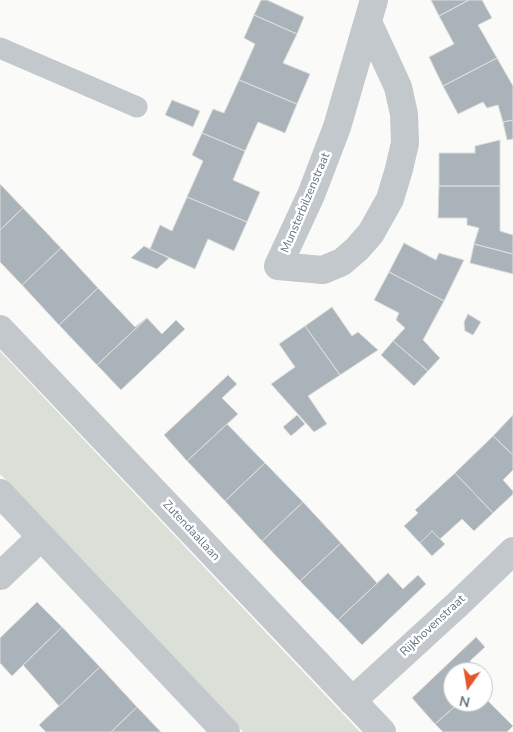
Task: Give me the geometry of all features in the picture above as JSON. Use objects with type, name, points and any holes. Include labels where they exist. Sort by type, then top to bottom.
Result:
[{"type":"street","name":"Munsterbilzenstraat","points":[[371,11],[398,87],[404,114],[403,150],[390,199],[371,233],[358,249],[342,262],[323,270],[278,266],[324,162],[337,127],[371,11]]},
{"type":"street","name":"Zutendaallaan","points":[[0,329],[382,732]]},
{"type":"street","points":[[0,493],[226,732]]},
{"type":"street","points":[[0,576],[40,537]]},
{"type":"street","name":"Rijkhovenstraat","points":[[352,701],[513,551]]},
{"type":"lane","points":[[0,48],[137,107]]},
{"type":"shaded area","points":[[0,351],[360,732],[243,732],[0,474]]},
{"type":"building","points":[[261,0],[267,0],[304,17],[297,34],[254,15]]},
{"type":"building","points":[[431,0],[469,0],[439,16]]},
{"type":"building","points":[[469,0],[482,0],[492,18],[478,25],[497,58],[443,86],[429,57],[454,44],[439,16]]},
{"type":"building","points":[[254,15],[297,34],[283,63],[310,74],[297,104],[239,80],[255,44],[244,38]]},
{"type":"building","points":[[497,58],[513,86],[513,120],[503,122],[498,105],[487,108],[483,102],[458,114],[443,86]]},
{"type":"building","points":[[239,80],[297,104],[285,133],[258,122],[245,151],[202,133],[213,109],[224,113]]},
{"type":"building","points":[[172,100],[200,111],[193,127],[165,115]]},
{"type":"building","points":[[513,120],[513,139],[507,140],[503,122]]},
{"type":"building","points":[[202,133],[245,151],[233,180],[260,192],[247,222],[187,197],[203,161],[192,155]]},
{"type":"building","points":[[500,140],[500,186],[439,186],[439,153],[475,153],[475,146]]},
{"type":"building","points":[[0,184],[23,208],[0,230]]},
{"type":"building","points":[[439,186],[500,186],[500,231],[513,235],[513,254],[474,244],[479,228],[467,225],[467,218],[438,218]]},
{"type":"building","points":[[187,197],[247,222],[234,251],[208,239],[195,269],[150,249],[160,225],[172,231]]},
{"type":"building","points":[[23,208],[61,248],[22,285],[0,262],[0,230]]},
{"type":"building","points":[[404,243],[436,260],[439,253],[464,260],[444,301],[389,272]]},
{"type":"building","points":[[474,244],[513,254],[513,274],[470,263]]},
{"type":"building","points":[[144,246],[169,258],[157,269],[131,258]]},
{"type":"building","points":[[61,248],[98,288],[59,325],[22,285]]},
{"type":"building","points":[[389,272],[444,301],[423,340],[440,358],[428,371],[393,341],[405,328],[396,320],[399,313],[374,300]]},
{"type":"building","points":[[98,288],[135,327],[147,318],[97,365],[59,325]]},
{"type":"building","points":[[332,307],[352,336],[358,332],[378,350],[340,375],[305,326]]},
{"type":"building","points":[[468,314],[481,322],[473,335],[465,331],[464,322]]},
{"type":"building","points":[[147,318],[162,334],[176,320],[185,329],[121,390],[97,365]]},
{"type":"building","points":[[305,326],[340,375],[308,396],[327,424],[314,432],[271,384],[295,367],[279,344]]},
{"type":"building","points":[[393,341],[428,371],[414,386],[381,355]]},
{"type":"building","points":[[228,375],[237,384],[222,398],[238,414],[187,461],[164,435]]},
{"type":"building","points":[[297,415],[305,424],[291,436],[283,427]]},
{"type":"building","points":[[513,415],[513,455],[493,436]]},
{"type":"building","points":[[227,424],[265,463],[225,501],[187,461]]},
{"type":"building","points":[[493,436],[513,455],[513,470],[503,480],[513,491],[513,494],[493,513],[455,473]]},
{"type":"building","points":[[265,463],[303,502],[262,541],[225,501]]},
{"type":"building","points":[[455,473],[493,513],[474,531],[462,519],[440,539],[432,531],[420,543],[404,526],[418,513],[415,510]]},
{"type":"building","points":[[303,502],[341,543],[300,581],[262,541]]},
{"type":"building","points":[[432,531],[445,544],[432,556],[420,543]]},
{"type":"building","points":[[341,543],[377,583],[388,573],[338,620],[300,581]]},
{"type":"building","points":[[388,573],[403,589],[418,575],[426,584],[362,645],[338,620]]},
{"type":"building","points":[[37,602],[62,627],[12,676],[0,663],[0,638]]},
{"type":"building","points":[[62,627],[100,667],[59,706],[23,665]]},
{"type":"building","points":[[476,637],[485,647],[471,662],[450,662]]},
{"type":"building","points":[[100,667],[137,707],[111,732],[46,732],[39,725]]},
{"type":"building","points":[[443,668],[443,712],[449,712],[435,724],[412,698]]},
{"type":"building","points":[[493,706],[513,726],[507,732],[443,732],[435,724],[449,712],[493,712]]},
{"type":"building","points":[[137,707],[161,732],[111,732]]}]
